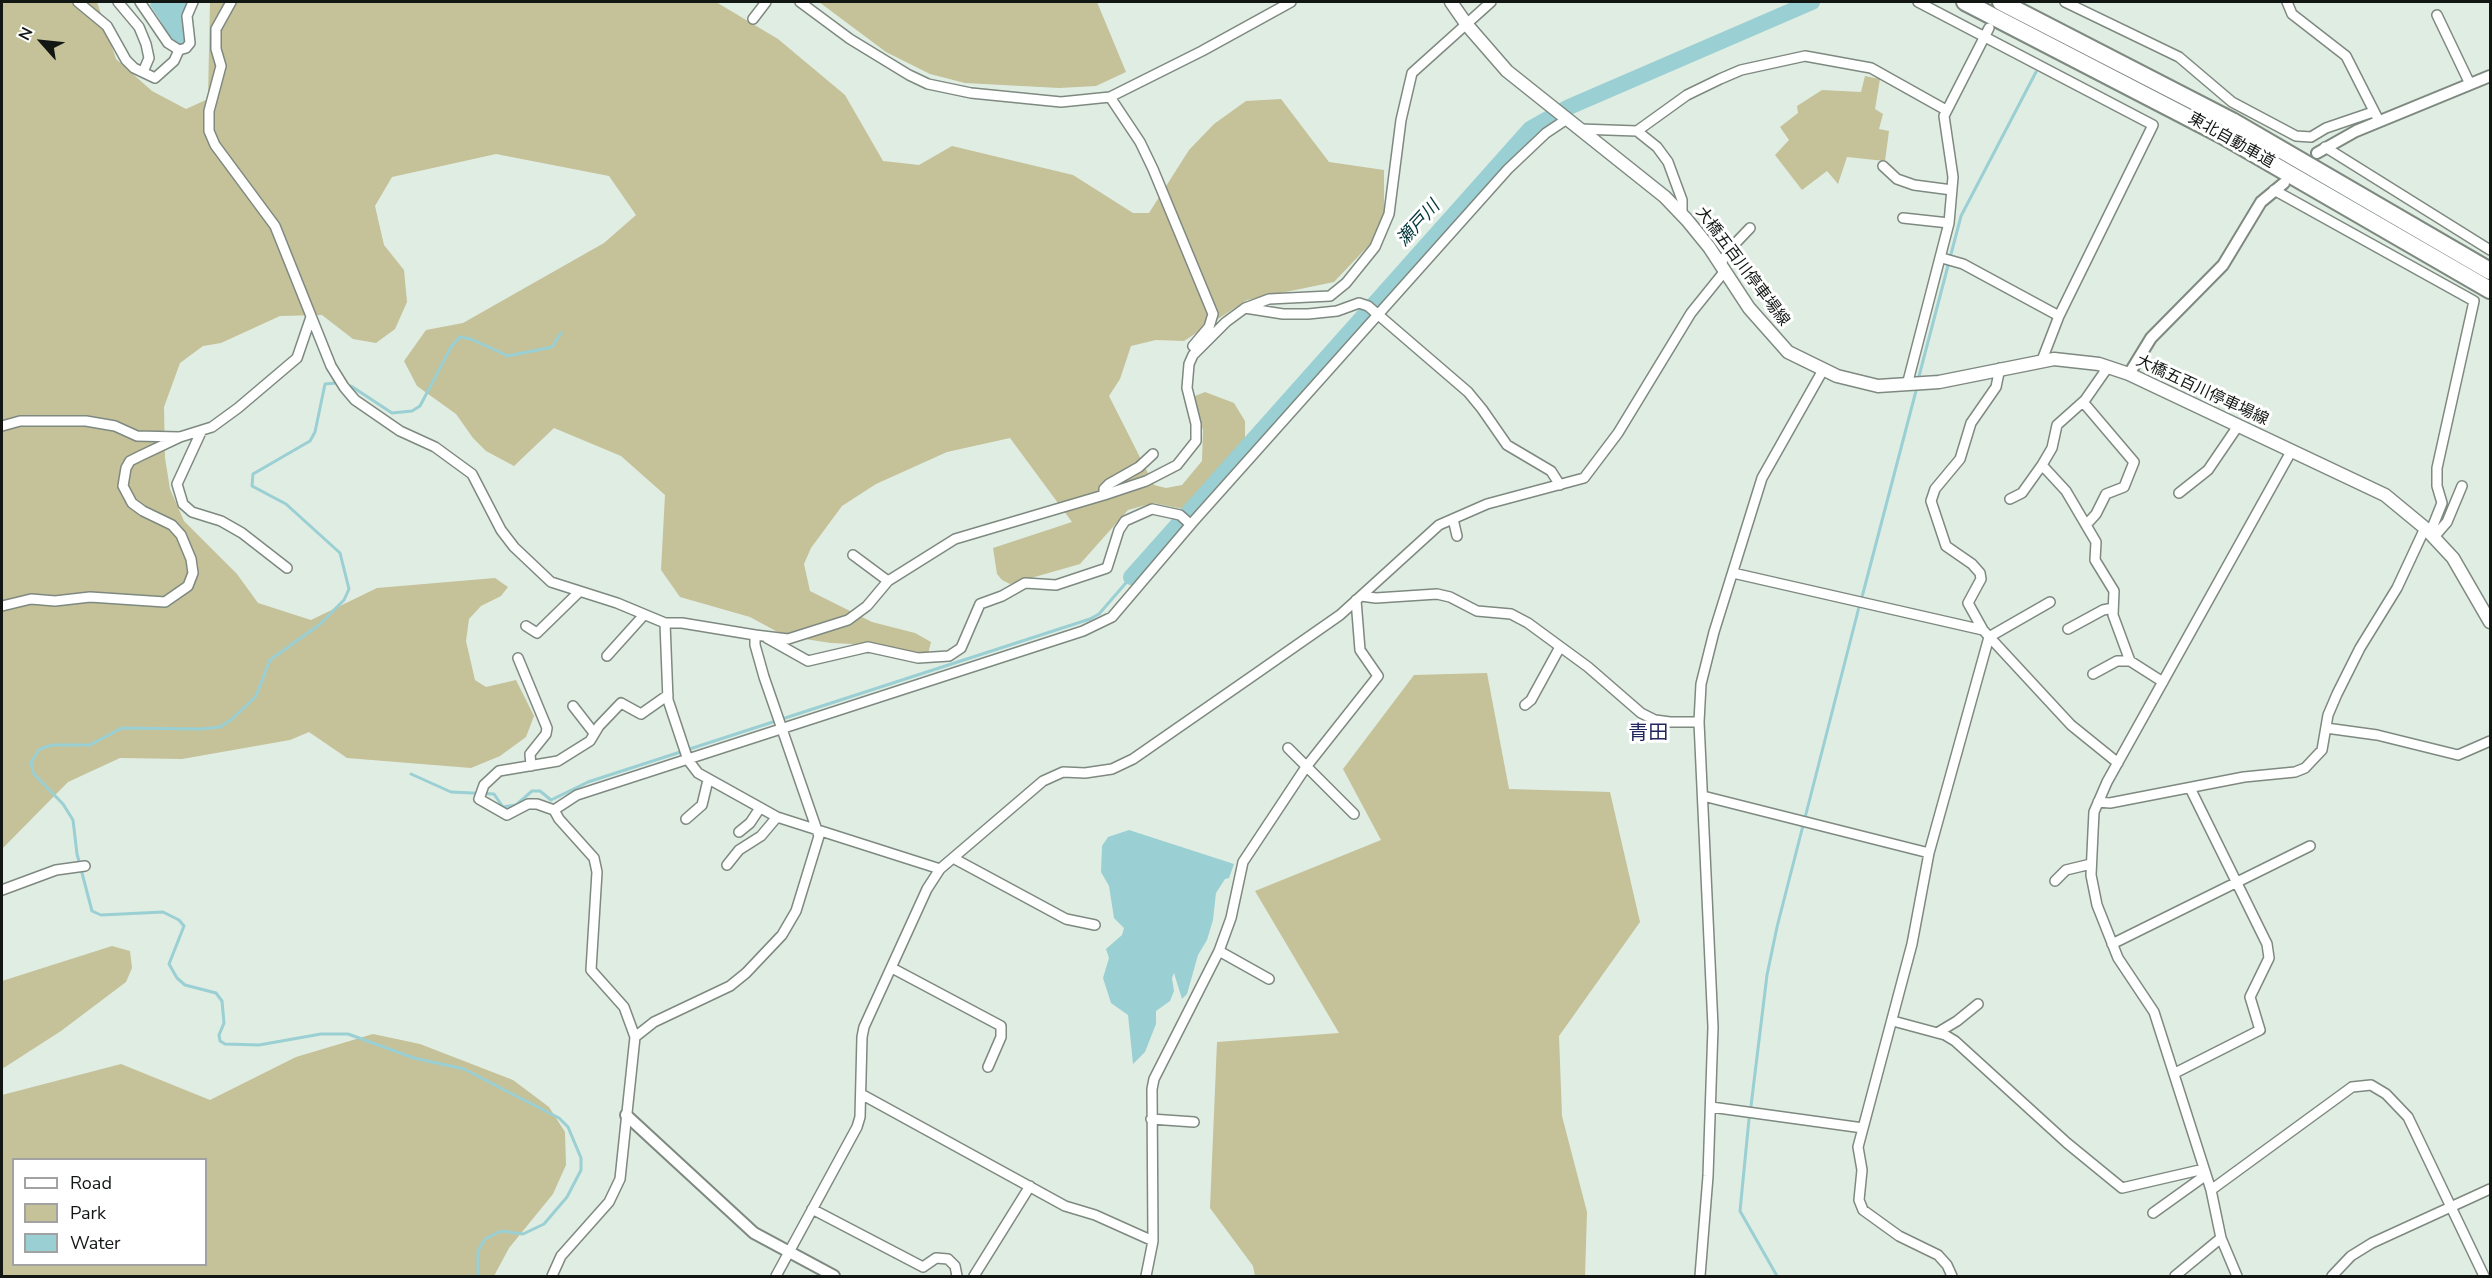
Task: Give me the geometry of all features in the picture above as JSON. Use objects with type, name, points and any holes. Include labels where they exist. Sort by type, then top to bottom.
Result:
[{"type":"highway","name":"東北自動車道","points":[[1965,2],[2222,135],[2490,290]]},
{"type":"highway","name":"東北自動車道","points":[[2001,2],[2232,121],[2490,271]]},
{"type":"main road","name":"大橋五百川停車場線","points":[[1451,2],[1467,25],[1507,71],[1682,214],[1709,247],[1749,308],[1788,352],[1823,370],[1869,385],[1914,385],[2042,360],[2069,359],[2129,374],[2385,495],[2430,532],[2453,558],[2490,622]]},
{"type":"street","points":[[78,2],[107,26],[126,60],[154,78],[174,61],[179,50]]},
{"type":"street","points":[[118,2],[139,27],[146,44],[149,58],[143,72]]},
{"type":"street","points":[[140,2],[168,43],[179,50],[186,48],[190,43],[187,16],[193,2]]},
{"type":"street","points":[[231,2],[216,29],[216,49],[221,66],[209,111],[209,130],[215,145],[275,226],[331,366],[355,400],[400,431],[457,461],[472,474],[501,530],[514,547],[551,582],[617,603],[643,616],[665,623],[692,624],[788,639],[853,618],[888,581],[955,539],[1104,495],[1166,472],[1177,465],[1196,441],[1196,424],[1187,388],[1187,378],[1189,364],[1197,351],[1226,322],[1245,308],[1269,299],[1330,296],[1346,283],[1375,247],[1389,214],[1401,120],[1412,73],[1491,2]]},
{"type":"street","points":[[753,19],[766,2]]},
{"type":"street","points":[[800,2],[850,39],[928,84],[971,93],[1061,102],[1110,97],[1172,67],[1291,2]]},
{"type":"street","points":[[1918,2],[2153,125],[2059,316],[2042,360]]},
{"type":"street","points":[[2065,2],[2179,57],[2232,102],[2296,136],[2311,136],[2326,128],[2376,117],[2490,76]]},
{"type":"street","points":[[2287,2],[2292,14],[2346,56],[2376,117]]},
{"type":"street","points":[[2437,15],[2470,84]]},
{"type":"street","points":[[1914,385],[1947,259],[1952,164],[1944,126],[1946,110],[1989,28]]},
{"type":"street","points":[[1637,131],[1687,95],[1720,79],[1753,67],[1805,56],[1871,68],[1946,110]]},
{"type":"street","points":[[1110,97],[1148,160],[1213,314],[1209,327],[1193,346],[1197,351]]},
{"type":"street","points":[[2376,117],[2321,150],[2490,250]]},
{"type":"street","points":[[554,810],[577,795],[685,753],[1097,626],[1112,617],[1374,310],[1516,161],[1566,118]]},
{"type":"street","points":[[1579,129],[1637,131],[1657,147],[1668,162],[1682,200],[1682,214]]},
{"type":"street","points":[[1883,166],[1897,179],[1914,185],[1952,190]]},
{"type":"street","points":[[2129,374],[2151,338],[2223,265],[2261,202],[2284,183]]},
{"type":"street","points":[[2098,802],[2110,803],[2191,790],[2244,777],[2301,771],[2322,750],[2328,715],[2349,668],[2430,532],[2442,503],[2437,486],[2436,468],[2474,301],[2274,190]]},
{"type":"street","points":[[1903,218],[1949,223]]},
{"type":"street","points":[[776,1276],[857,1127],[861,1094],[862,1036],[927,889],[940,869],[1042,781],[1063,772],[1085,773],[1112,769],[1133,759],[1340,615],[1438,525],[1487,504],[1584,477],[1608,447],[1691,313],[1722,269],[1730,249],[1750,228]]},
{"type":"street","points":[[1947,259],[2059,316]]},
{"type":"street","points":[[1245,308],[1283,314],[1308,314],[1337,311],[1359,303],[1374,310],[1468,392],[1507,445],[1551,471],[1560,485]]},
{"type":"street","points":[[2,606],[31,599],[55,601],[90,597],[165,602],[188,586],[193,573],[191,559],[181,534],[172,525],[137,508],[123,486],[123,476],[130,461],[180,437],[201,432],[238,408],[297,358],[311,317]]},
{"type":"street","points":[[2010,499],[2022,493],[2042,465],[2052,448],[2057,424],[2083,402],[2100,382],[2108,367]]},
{"type":"street","points":[[2000,368],[1996,387],[1971,423],[1960,459],[1935,489],[1931,501],[1948,549],[1972,564],[1980,573],[1978,585],[1968,603],[1986,633],[2071,724],[2118,763]]},
{"type":"street","points":[[1700,1276],[1711,1107],[1713,1027],[1699,722],[1700,696],[1707,654],[1762,478],[1823,370]]},
{"type":"street","points":[[2083,402],[2134,462],[2124,487],[2106,494],[2096,514],[2086,525]]},
{"type":"street","points":[[2,426],[20,422],[86,421],[115,426],[137,436],[180,437]]},
{"type":"street","points":[[2179,493],[2208,470],[2238,426]]},
{"type":"street","points":[[201,432],[177,483],[183,504],[192,512],[221,521],[242,533],[287,568]]},
{"type":"street","points":[[2237,1276],[2221,1238],[2211,1190],[2175,1073],[2149,1001],[2118,958],[2112,944],[2093,889],[2091,864],[2098,802],[2292,450]]},
{"type":"street","points":[[1104,495],[1104,489],[1109,484],[1139,468],[1153,454]]},
{"type":"street","points":[[2042,465],[2066,491],[2096,542],[2095,560],[2114,591],[2115,622],[2130,661]]},
{"type":"street","points":[[2430,532],[2447,522],[2462,486]]},
{"type":"street","points":[[766,637],[808,661],[868,647],[918,658],[949,656],[961,648],[980,604],[1002,597],[1025,583],[1056,585],[1107,568],[1119,530],[1125,521],[1152,509],[1180,515],[1190,524]]},
{"type":"street","points":[[1454,519],[1457,537]]},
{"type":"street","points":[[853,555],[888,581]]},
{"type":"street","points":[[1732,573],[1986,633],[2050,602]]},
{"type":"street","points":[[526,626],[537,633],[579,592]]},
{"type":"street","points":[[1359,598],[1437,594],[1450,597],[1477,611],[1511,614],[1528,623],[1560,647],[1641,713],[1655,720],[1699,722]]},
{"type":"street","points":[[1146,1276],[1152,1241],[1154,1079],[1219,951],[1231,918],[1244,862],[1306,767],[1378,676],[1360,650],[1359,598]]},
{"type":"street","points":[[2068,629],[2103,610],[2113,608]]},
{"type":"street","points":[[607,656],[643,616]]},
{"type":"street","points":[[665,623],[668,695],[685,753],[708,780],[777,818],[940,869]]},
{"type":"street","points":[[1952,1276],[1947,1265],[1938,1255],[1899,1236],[1863,1210],[1859,1200],[1862,1170],[1858,1147],[1893,1021],[1921,902],[1929,853],[1986,633]]},
{"type":"street","points":[[635,1037],[654,1022],[730,986],[746,973],[790,925],[818,844],[818,830],[813,822],[780,723],[755,645],[755,635]]},
{"type":"street","points":[[1525,705],[1531,700],[1560,647]]},
{"type":"street","points":[[518,658],[547,728],[546,734],[530,754],[531,766]]},
{"type":"street","points":[[2094,674],[2118,661],[2130,661],[2163,682]]},
{"type":"street","points":[[552,1276],[561,1256],[616,1191],[620,1179],[635,1037],[624,1007],[591,970],[597,864],[558,819],[554,810],[543,805],[528,804],[507,815],[478,799],[481,792],[499,771],[509,767],[558,761],[577,751],[621,703],[641,714],[668,695]]},
{"type":"street","points":[[573,706],[594,733]]},
{"type":"street","points":[[2326,728],[2377,735],[2458,755],[2490,741]]},
{"type":"street","points":[[1288,748],[1354,814]]},
{"type":"street","points":[[686,819],[702,805],[708,780]]},
{"type":"street","points":[[2175,1073],[2260,1030],[2250,997],[2266,965],[2268,950],[2191,790]]},
{"type":"street","points":[[1703,796],[1929,853]]},
{"type":"street","points":[[739,832],[750,823],[760,808]]},
{"type":"street","points":[[727,865],[739,850],[761,836],[777,818]]},
{"type":"street","points":[[2112,944],[2310,846]]},
{"type":"street","points":[[953,858],[1066,919],[1095,925]]},
{"type":"street","points":[[2055,881],[2066,870],[2091,864]]},
{"type":"street","points":[[2,890],[56,870],[82,867]]},
{"type":"street","points":[[1219,951],[1269,979]]},
{"type":"street","points":[[892,968],[1001,1026],[1001,1037],[988,1067]]},
{"type":"street","points":[[1937,1033],[1978,1004]]},
{"type":"street","points":[[1893,1021],[1937,1033],[1955,1041],[2067,1143],[2122,1188],[2205,1172]]},
{"type":"street","points":[[2211,1190],[2327,1103],[2352,1087],[2365,1084],[2379,1088],[2409,1118],[2484,1276]]},
{"type":"street","points":[[861,1094],[1065,1206],[1095,1215],[1152,1241]]},
{"type":"street","points":[[1711,1107],[1863,1128]]},
{"type":"street","points":[[626,1114],[754,1233],[834,1276]]},
{"type":"street","points":[[1152,1119],[1194,1122]]},
{"type":"street","points":[[2153,1213],[2205,1172]]},
{"type":"street","points":[[974,1276],[1030,1186]]},
{"type":"street","points":[[2332,1276],[2351,1256],[2372,1243],[2490,1189]]},
{"type":"street","points":[[812,1209],[923,1267],[936,1258],[948,1259],[956,1266],[957,1276]]},
{"type":"street","points":[[2175,1276],[2221,1238]]},
{"type":"green space","points":[[2,2],[97,2],[116,59],[152,91],[186,109],[208,99],[210,2],[716,2],[778,39],[845,95],[883,161],[919,165],[952,146],[1073,175],[1133,213],[1149,213],[1189,150],[1214,124],[1246,101],[1281,99],[1329,162],[1384,170],[1384,212],[1371,243],[1334,282],[1247,300],[1184,341],[1156,340],[1131,346],[1120,379],[1109,396],[1154,485],[1166,488],[1182,485],[1202,461],[1203,430],[1193,401],[1195,396],[1205,392],[1234,403],[1245,421],[1245,441],[1183,509],[1153,503],[1128,510],[1080,564],[1010,584],[997,574],[993,548],[1072,522],[1010,438],[947,452],[876,484],[842,506],[811,548],[804,564],[810,591],[872,622],[915,633],[931,642],[928,654],[875,645],[831,643],[785,636],[750,617],[680,597],[661,570],[665,495],[621,456],[554,428],[514,466],[486,451],[473,438],[456,414],[417,386],[404,361],[426,330],[463,323],[604,243],[636,215],[609,176],[496,154],[392,177],[375,206],[384,245],[404,270],[407,302],[395,329],[376,343],[353,339],[322,315],[280,316],[221,343],[203,346],[180,363],[164,407],[165,458],[170,489],[184,521],[237,574],[258,603],[311,620],[377,588],[495,578],[508,587],[501,596],[481,606],[469,619],[466,641],[475,680],[486,687],[516,680],[534,716],[526,737],[500,756],[471,768],[347,758],[309,732],[290,740],[182,759],[120,758],[68,782],[2,849]]},
{"type":"green space","points":[[819,2],[1097,2],[1126,72],[1096,86],[1059,88],[965,83],[930,74],[886,52]]},
{"type":"green space","points":[[1865,76],[1880,79],[1875,109],[1883,114],[1879,129],[1889,131],[1885,161],[1847,157],[1838,184],[1827,171],[1802,190],[1775,155],[1789,140],[1780,127],[1798,113],[1797,106],[1822,90],[1861,92]]},
{"type":"green space","points":[[1487,673],[1509,789],[1610,792],[1640,922],[1559,1036],[1562,1116],[1587,1212],[1585,1276],[1255,1276],[1253,1266],[1210,1208],[1217,1042],[1339,1033],[1255,891],[1381,840],[1343,769],[1414,675]]},
{"type":"green space","points":[[112,946],[130,951],[132,968],[126,982],[61,1031],[2,1069],[2,981]]},
{"type":"green space","points":[[373,1034],[420,1044],[513,1080],[549,1107],[565,1132],[566,1165],[553,1194],[509,1248],[494,1276],[2,1276],[2,1095],[121,1064],[210,1100],[296,1057]]},
{"type":"water","points":[[151,2],[190,2],[186,44],[181,46],[170,42],[150,5]]},
{"type":"water","points":[[1129,830],[1234,864],[1229,878],[1225,879],[1216,893],[1213,920],[1207,940],[1198,955],[1187,994],[1182,999],[1174,973],[1172,978],[1174,991],[1170,1001],[1156,1011],[1156,1024],[1145,1052],[1133,1064],[1128,1015],[1111,1003],[1103,978],[1109,958],[1106,949],[1122,935],[1124,928],[1114,918],[1109,886],[1101,872],[1102,846],[1108,837]]},
{"type":"waterway","name":"瀬戸川","points":[[1131,577],[1530,129],[1569,107],[1812,2]]},
{"type":"waterway","points":[[1918,380],[1961,216],[2036,72]]},
{"type":"waterway","points":[[351,386],[392,413],[412,411],[420,406],[451,347],[460,337],[471,339],[508,356],[552,347],[561,333]]},
{"type":"waterway","points":[[336,383],[325,384],[315,432],[310,441],[253,474],[252,486],[286,504],[340,553],[349,589],[344,600],[319,625],[270,660],[256,696],[220,727],[122,728],[90,745],[52,745],[40,749],[31,762],[33,773],[63,804],[73,820],[77,854],[92,911],[101,915],[163,912],[179,920],[184,926],[169,964],[177,978],[185,985],[216,993],[222,1001],[224,1023],[219,1035],[220,1041],[225,1044],[259,1045],[321,1034],[348,1034],[414,1058],[464,1069],[559,1118],[568,1127],[581,1158],[581,1170],[567,1197],[544,1224],[523,1234],[501,1231],[485,1239],[478,1251],[478,1276]]},
{"type":"waterway","points":[[1862,597],[1917,387]]},
{"type":"waterway","points":[[411,774],[451,792],[494,794],[503,807],[516,805],[532,791],[540,791],[551,800],[588,782],[1090,619],[1099,614],[1131,577]]},
{"type":"waterway","points":[[1751,1106],[1767,975],[1777,927],[1859,607]]},
{"type":"waterway","points":[[1749,1119],[1740,1211],[1777,1276]]},
{"type":"district","name":"青田","points":[[1648,734]]}]
